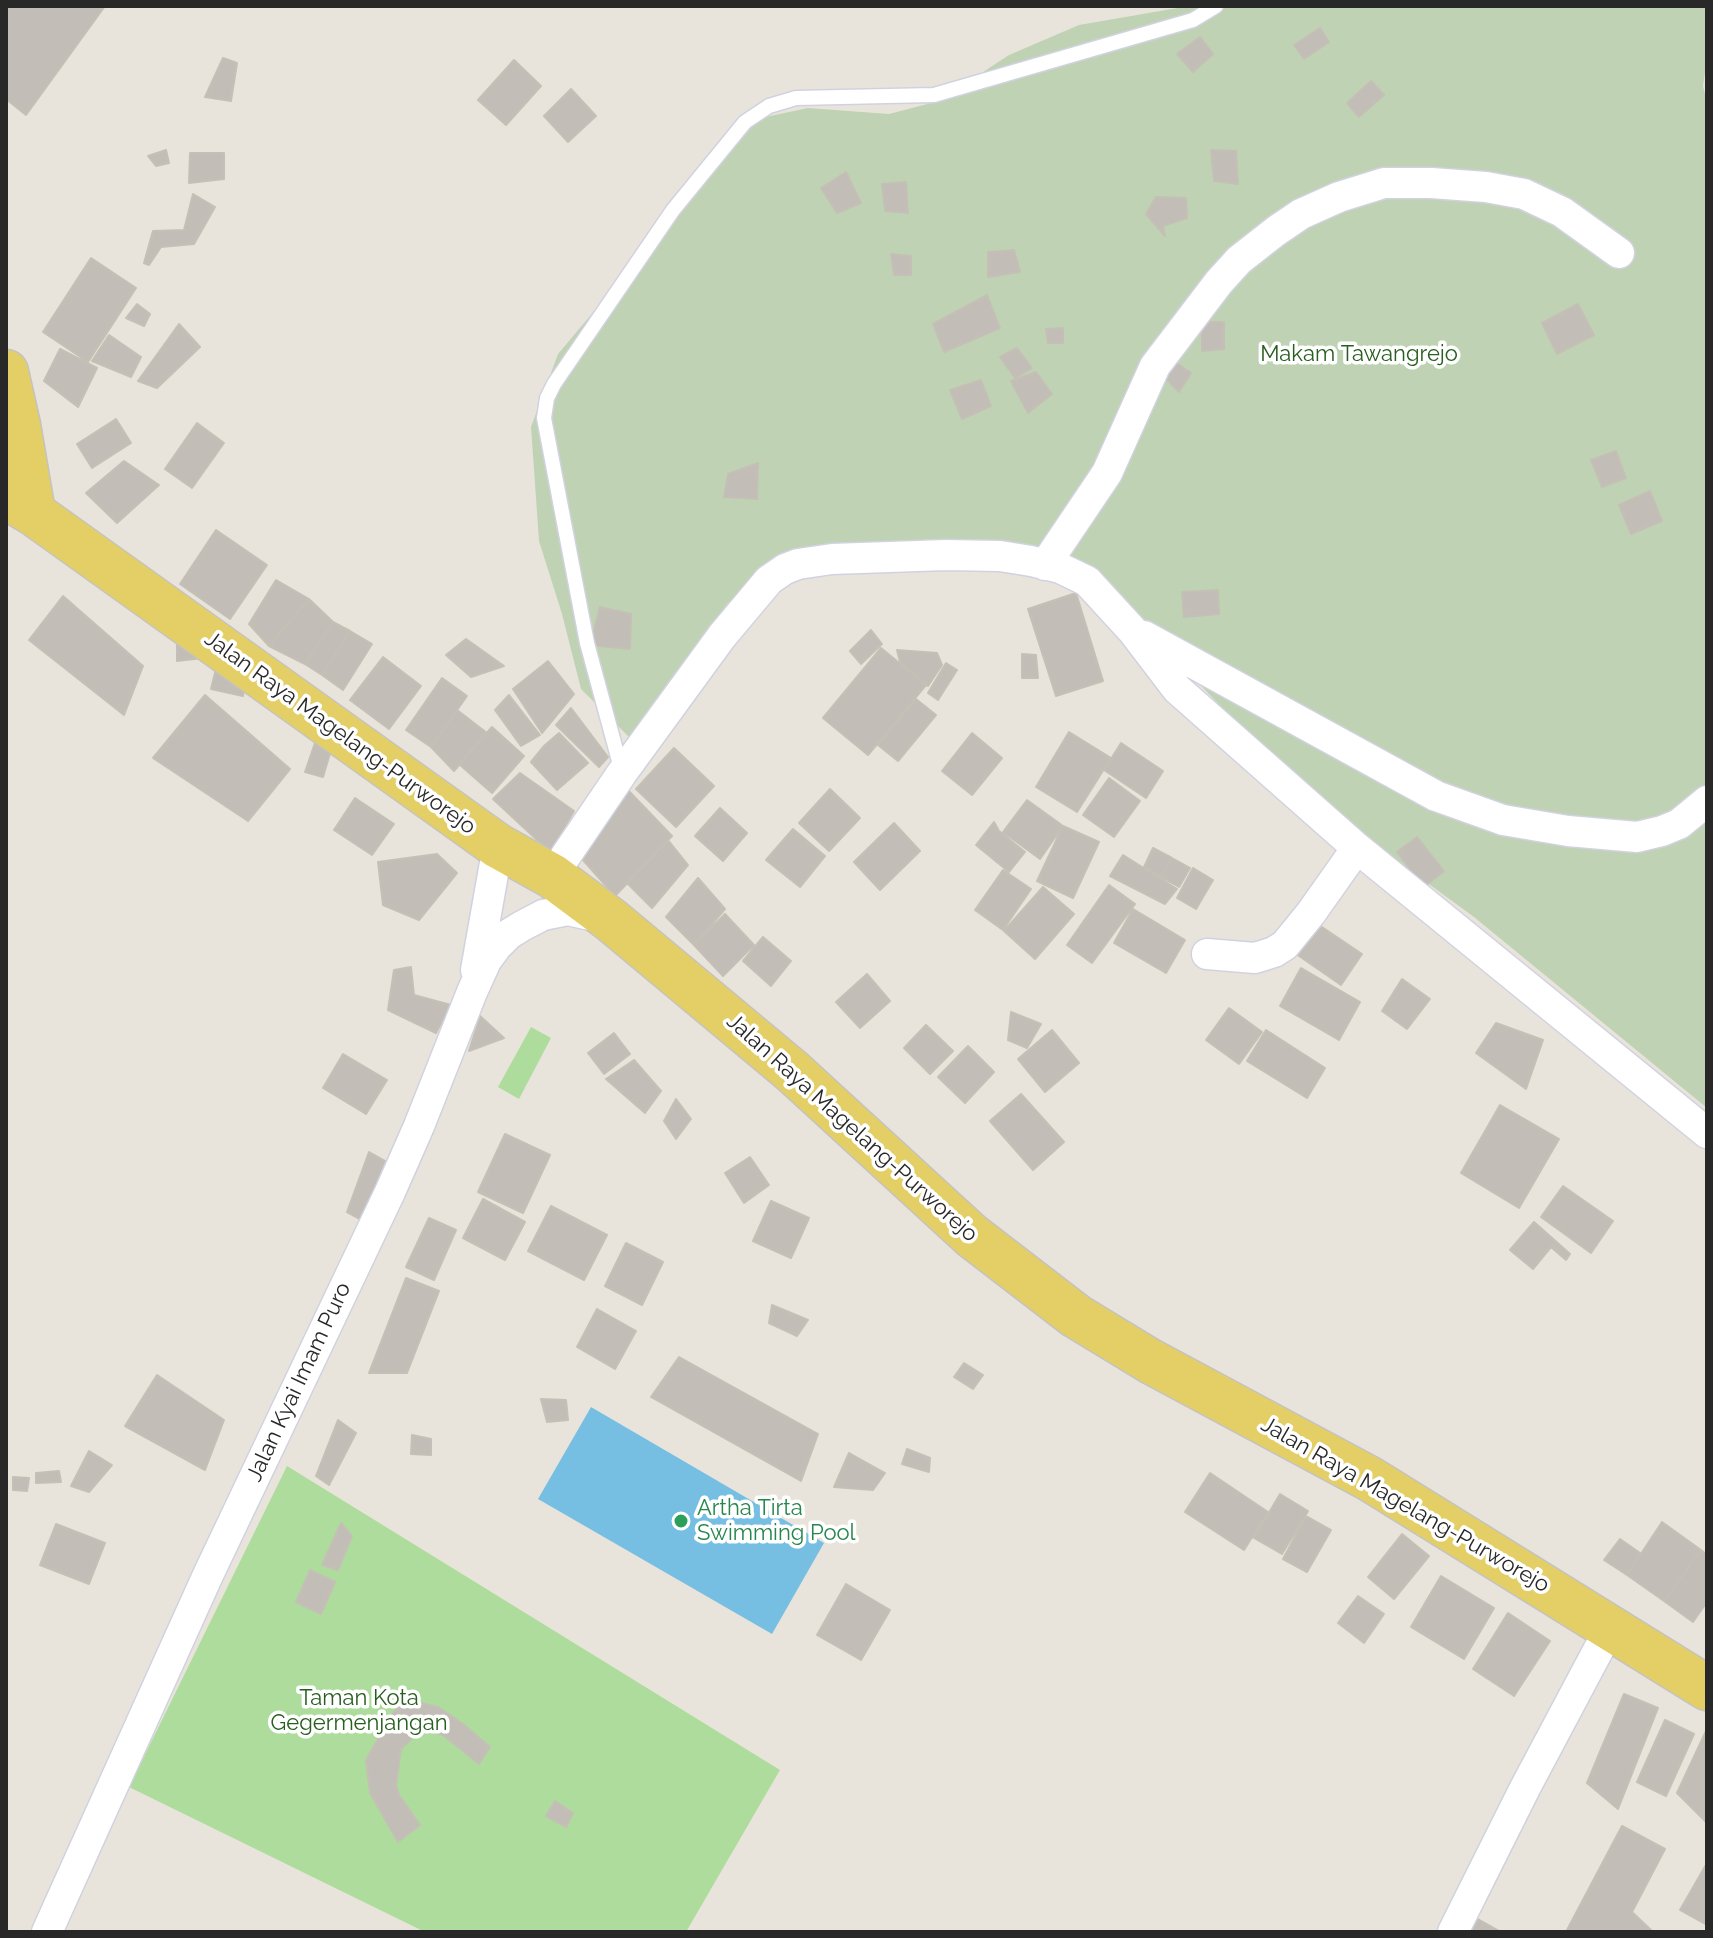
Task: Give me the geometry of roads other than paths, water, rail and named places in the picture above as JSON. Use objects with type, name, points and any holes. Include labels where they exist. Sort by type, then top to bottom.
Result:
[{"type":"main road","points":[[6,372],[18,425],[20,505]]},
{"type":"main road","name":"Jalan Raya Magelang-Purworejo","points":[[20,505],[498,846],[552,876],[611,920],[792,1071],[972,1236],[1076,1316],[1150,1361],[1370,1479],[1707,1688]]},
{"type":"street","points":[[1045,565],[1107,473],[1155,366],[1239,260],[1301,214],[1339,197],[1384,183],[1486,187],[1524,194],[1562,212],[1619,253]]},
{"type":"street","points":[[552,876],[622,773],[722,636],[769,580],[785,569],[832,559],[946,555],[1000,556],[1045,565],[1087,581],[1132,630],[1177,689],[1357,848],[1707,1133]]},
{"type":"street","points":[[1132,630],[1436,796],[1503,820],[1568,831],[1637,837],[1679,824],[1707,801]]},
{"type":"street","points":[[472,992],[498,846]]},
{"type":"street","points":[[1207,954],[1255,958],[1285,945],[1357,848]]},
{"type":"street","name":"Jalan Kyai Imam Puro","points":[[47,1932],[208,1575],[390,1192],[486,961],[509,934],[543,915],[568,910],[611,920]]},
{"type":"street","points":[[1453,1932],[1610,1628]]},
{"type":"lane","points":[[622,773],[587,643],[544,418],[547,398],[554,384],[673,210],[745,122],[769,106],[796,98],[934,95],[1193,20],[1216,6]]},
{"type":"water","name":"Artha Tirta Swimming Pool","points":[[591,1407],[824,1543],[772,1634],[538,1499]]},
{"type":"place","name":"Artha Tirta Swimming Pool","points":[[681,1521]]},
{"type":"park label","name":"Makam Tawangrejo","points":[[1359,354]]},
{"type":"park label","name":"Taman Kota Gegermenjangan","points":[[359,1710]]}]
